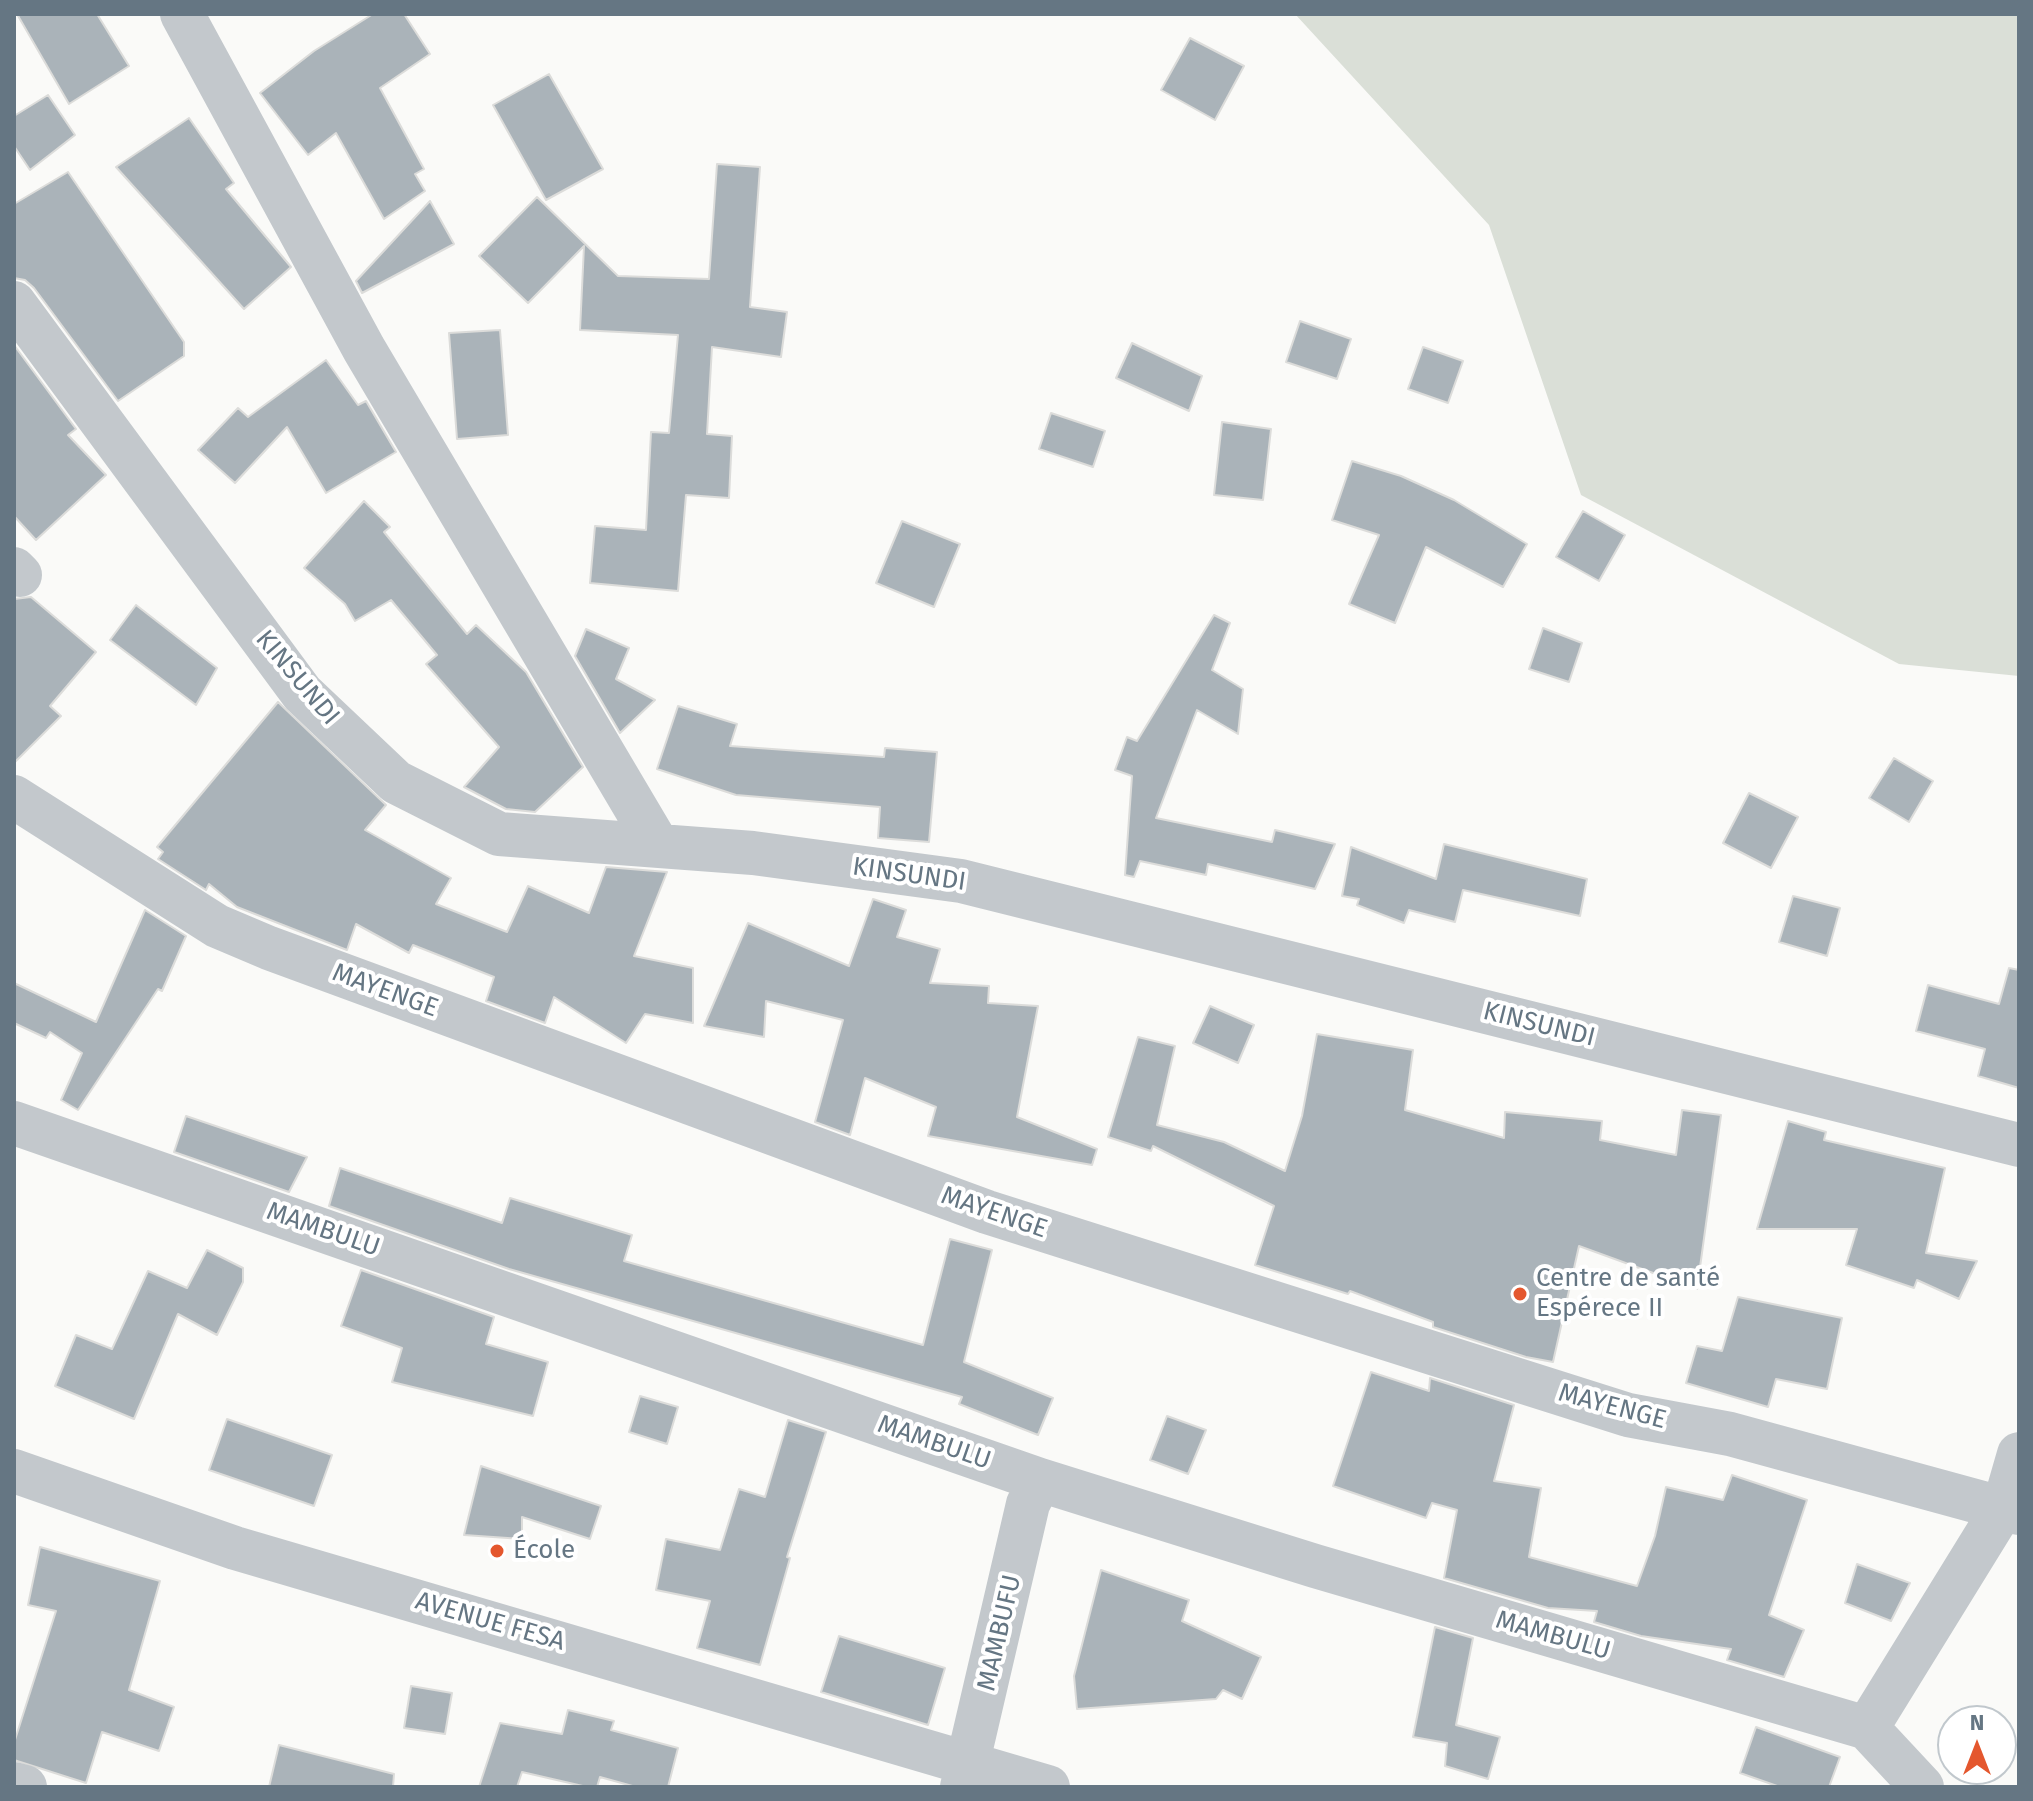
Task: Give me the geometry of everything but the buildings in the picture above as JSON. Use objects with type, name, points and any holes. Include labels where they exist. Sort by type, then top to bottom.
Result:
[{"type":"street","points":[[182,14],[364,349],[657,844]]},
{"type":"street","name":"KINSUNDI","points":[[14,303],[302,693],[396,782],[499,834],[657,844],[961,881],[2019,1145]]},
{"type":"street","name":"MAYENGE","points":[[14,797],[217,926],[269,948],[987,1212],[1628,1415],[1730,1434],[2011,1510]]},
{"type":"street","name":"MAMBULU","points":[[14,1123],[1040,1480],[1315,1566],[1867,1728]]},
{"type":"street","points":[[1922,1787],[1867,1728],[2011,1510],[2019,1454]]},
{"type":"street","name":"AVENUE FESA","points":[[14,1471],[235,1548],[965,1775],[1048,1787]]},
{"type":"street","name":"MAMBUFU","points":[[965,1775],[1028,1504],[1040,1480]]},
{"type":"street","points":[[14,1784],[25,1787]]},
{"type":"shaded area","points":[[1295,14],[2019,14],[2019,676],[1899,664],[1581,495],[1489,225]]},
{"type":"place","name":"Centre de santé Espérece II","points":[[1520,1294]]},
{"type":"place","name":"École","points":[[497,1551]]}]
